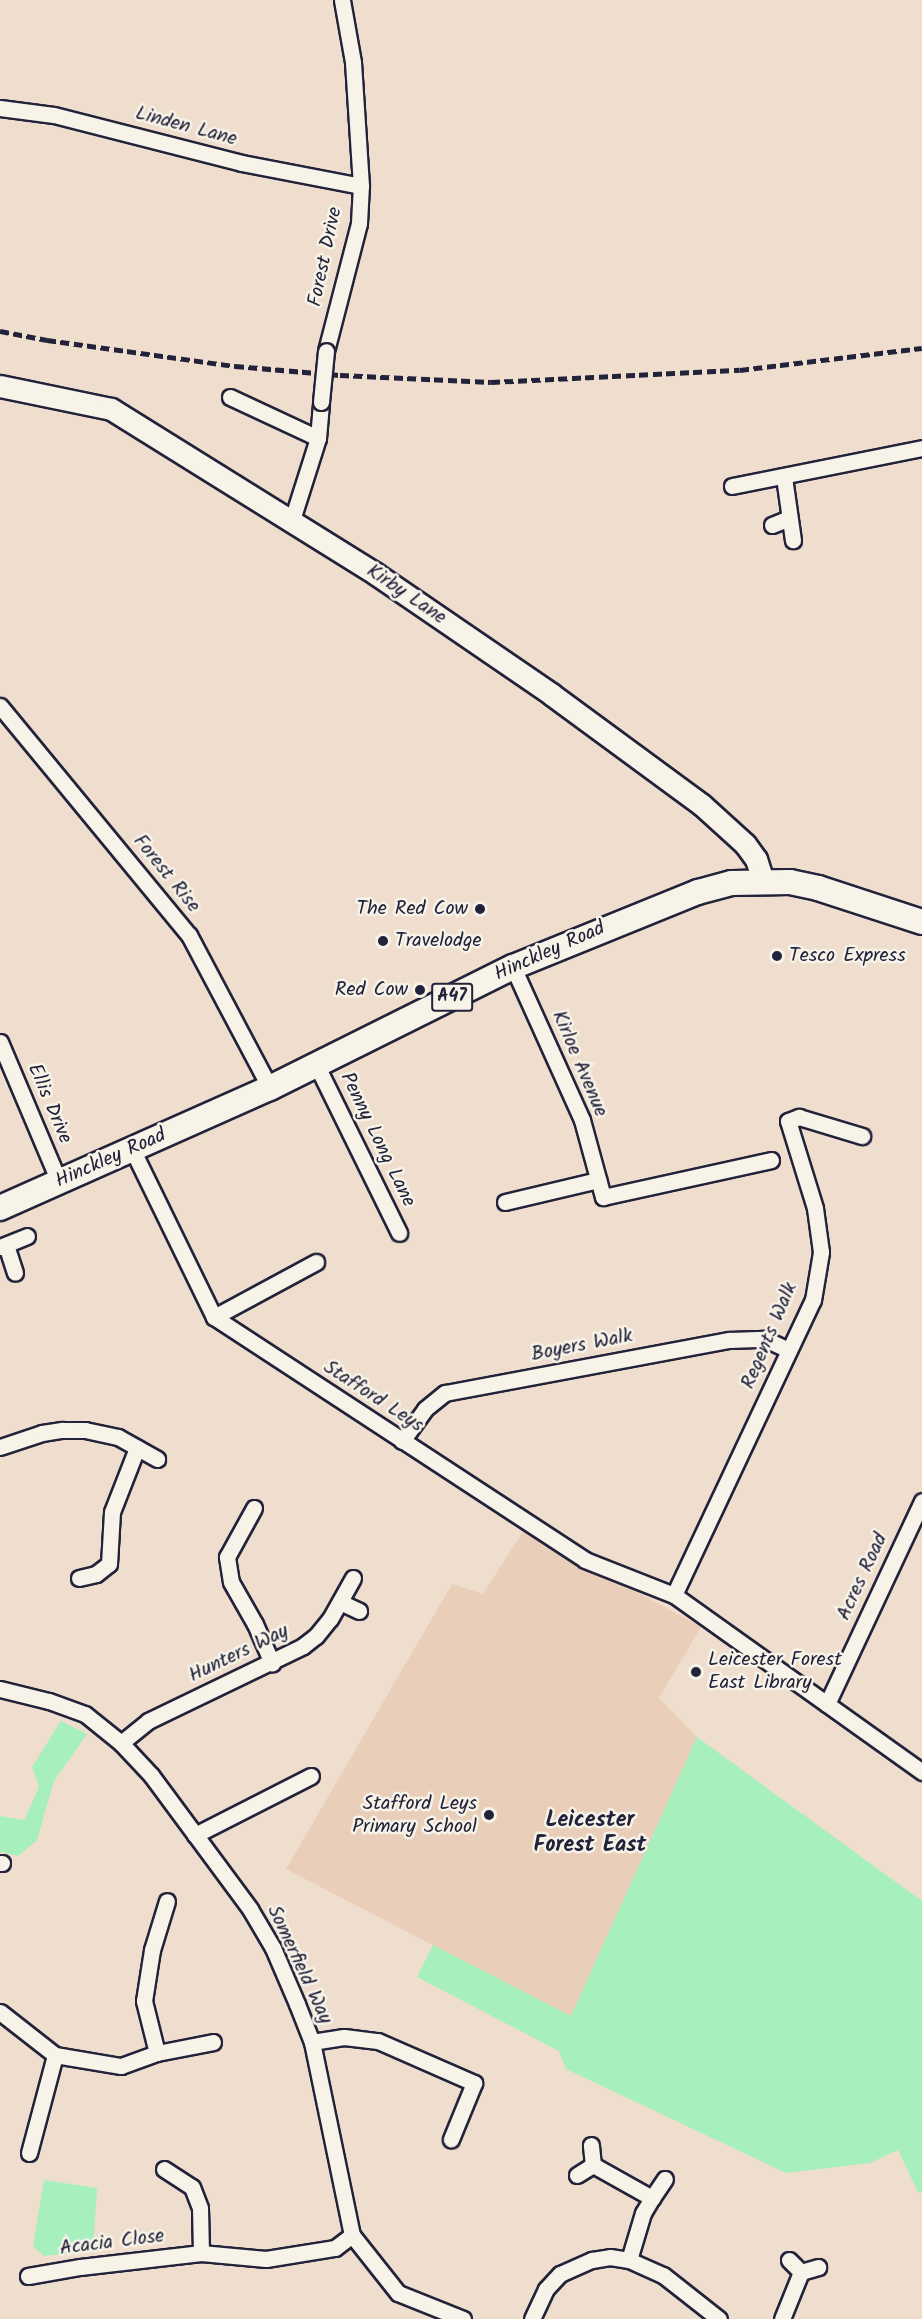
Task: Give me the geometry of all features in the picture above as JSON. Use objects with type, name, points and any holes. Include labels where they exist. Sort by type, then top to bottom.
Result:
[{"type":"main road","name":"Hinckley Road","points":[[0,1208],[134,1151],[317,1066],[513,967],[698,891],[732,883],[790,882],[818,888],[922,922]]},
{"type":"street","name":"Forest Drive","points":[[292,520],[318,438],[326,351],[358,223],[361,186],[353,62],[342,0]]},
{"type":"street","name":"Linden Lane","points":[[0,108],[54,115],[242,163],[361,186]]},
{"type":"street","name":"Kirby Lane","points":[[0,386],[111,409],[292,520],[551,694],[702,805],[745,844],[756,859],[763,881]]},
{"type":"street","points":[[230,397],[318,438]]},
{"type":"street","points":[[732,486],[922,447]]},
{"type":"street","points":[[784,477],[793,540]]},
{"type":"street","points":[[772,525],[789,518]]},
{"type":"street","name":"Forest Rise","points":[[0,706],[189,935],[270,1088]]},
{"type":"street","name":"Kirloe Avenue","points":[[513,967],[582,1120],[598,1180]]},
{"type":"street","name":"Ellis Drive","points":[[0,1042],[59,1182]]},
{"type":"street","name":"Penny Long Lane","points":[[317,1066],[399,1233]]},
{"type":"street","name":"Regents Walk","points":[[674,1595],[813,1300],[821,1252],[815,1208],[788,1121],[800,1117],[862,1136]]},
{"type":"street","points":[[134,1151],[214,1317],[316,1263]]},
{"type":"street","points":[[505,1202],[598,1180],[603,1197],[771,1160]]},
{"type":"street","points":[[15,1273],[3,1246],[27,1236]]},
{"type":"street","name":"Stafford Leys","points":[[214,1317],[585,1560],[674,1595],[922,1772]]},
{"type":"street","name":"Boyers Walk","points":[[402,1441],[425,1408],[445,1393],[729,1340],[765,1340],[789,1350]]},
{"type":"street","points":[[0,1447],[62,1430],[102,1432],[157,1459]]},
{"type":"street","points":[[79,1578],[96,1574],[109,1564],[112,1512],[137,1448]]},
{"type":"street","points":[[254,1508],[226,1557],[231,1582],[255,1624],[272,1663]]},
{"type":"street","name":"Acres Road","points":[[827,1704],[920,1510]]},
{"type":"street","name":"Hunters Way","points":[[121,1743],[148,1721],[272,1663],[316,1636],[340,1602],[353,1578]]},
{"type":"street","points":[[340,1602],[359,1611]]},
{"type":"street","name":"Somerfield Way","points":[[0,1689],[49,1701],[85,1714],[121,1743],[152,1775],[250,1909],[273,1948],[312,2042],[352,2235],[398,2293],[463,2319]]},
{"type":"street","points":[[195,1834],[311,1776]]},
{"type":"street","points":[[157,2053],[144,2001],[152,1950],[167,1900]]},
{"type":"street","points":[[0,2012],[55,2055],[121,2066],[157,2053],[213,2042]]},
{"type":"street","points":[[312,2042],[344,2037],[378,2041],[474,2084],[451,2139]]},
{"type":"street","points":[[29,2153],[55,2055]]},
{"type":"street","points":[[591,2145],[593,2165]]},
{"type":"street","points":[[577,2175],[593,2165]]},
{"type":"street","points":[[593,2165],[652,2198]]},
{"type":"street","points":[[164,2169],[192,2187],[200,2208],[201,2253]]},
{"type":"street","points":[[629,2260],[643,2213],[665,2179]]},
{"type":"street","name":"Acacia Close","points":[[28,2276],[80,2267],[201,2253],[266,2259],[335,2248],[352,2235]]},
{"type":"street","points":[[531,2319],[546,2289],[561,2274],[575,2265],[610,2257],[646,2266],[677,2284],[718,2319]]},
{"type":"street","points":[[789,2260],[801,2272]]},
{"type":"street","points":[[801,2272],[818,2267]]},
{"type":"street","points":[[782,2319],[801,2272]]},
{"type":"shaded area","name":"Stafford Leys Primary School","points":[[524,1530],[701,1627],[659,1698],[697,1737],[571,2017],[286,1869],[452,1584],[483,1594]]},
{"type":"green space","points":[[61,1721],[87,1734],[54,1781],[37,1840],[18,1856],[0,1852],[0,1816],[24,1820],[39,1787],[32,1767]]},
{"type":"green space","points":[[697,1737],[922,1901],[922,2193],[918,2192],[898,2150],[870,2163],[786,2173],[566,2069],[559,2051],[417,1977],[433,1945],[571,2016]]},
{"type":"green space","points":[[44,2180],[97,2188],[93,2251],[44,2256],[33,2246]]},
{"type":"railway","points":[[0,331],[47,340],[235,366],[340,375],[491,382],[740,370],[922,348]]},
{"type":"place","name":"The Red Cow","points":[[480,909]]},
{"type":"place","name":"Travelodge","points":[[383,941]]},
{"type":"place","name":"Tesco Express","points":[[777,956]]},
{"type":"place","name":"Red Cow","points":[[420,990]]},
{"type":"place","name":"Leicester Forest East Library","points":[[696,1672]]},
{"type":"place","name":"Stafford Leys Primary School","points":[[489,1815]]},
{"type":"district","name":"Leicester Forest East","points":[[590,1832]]}]
